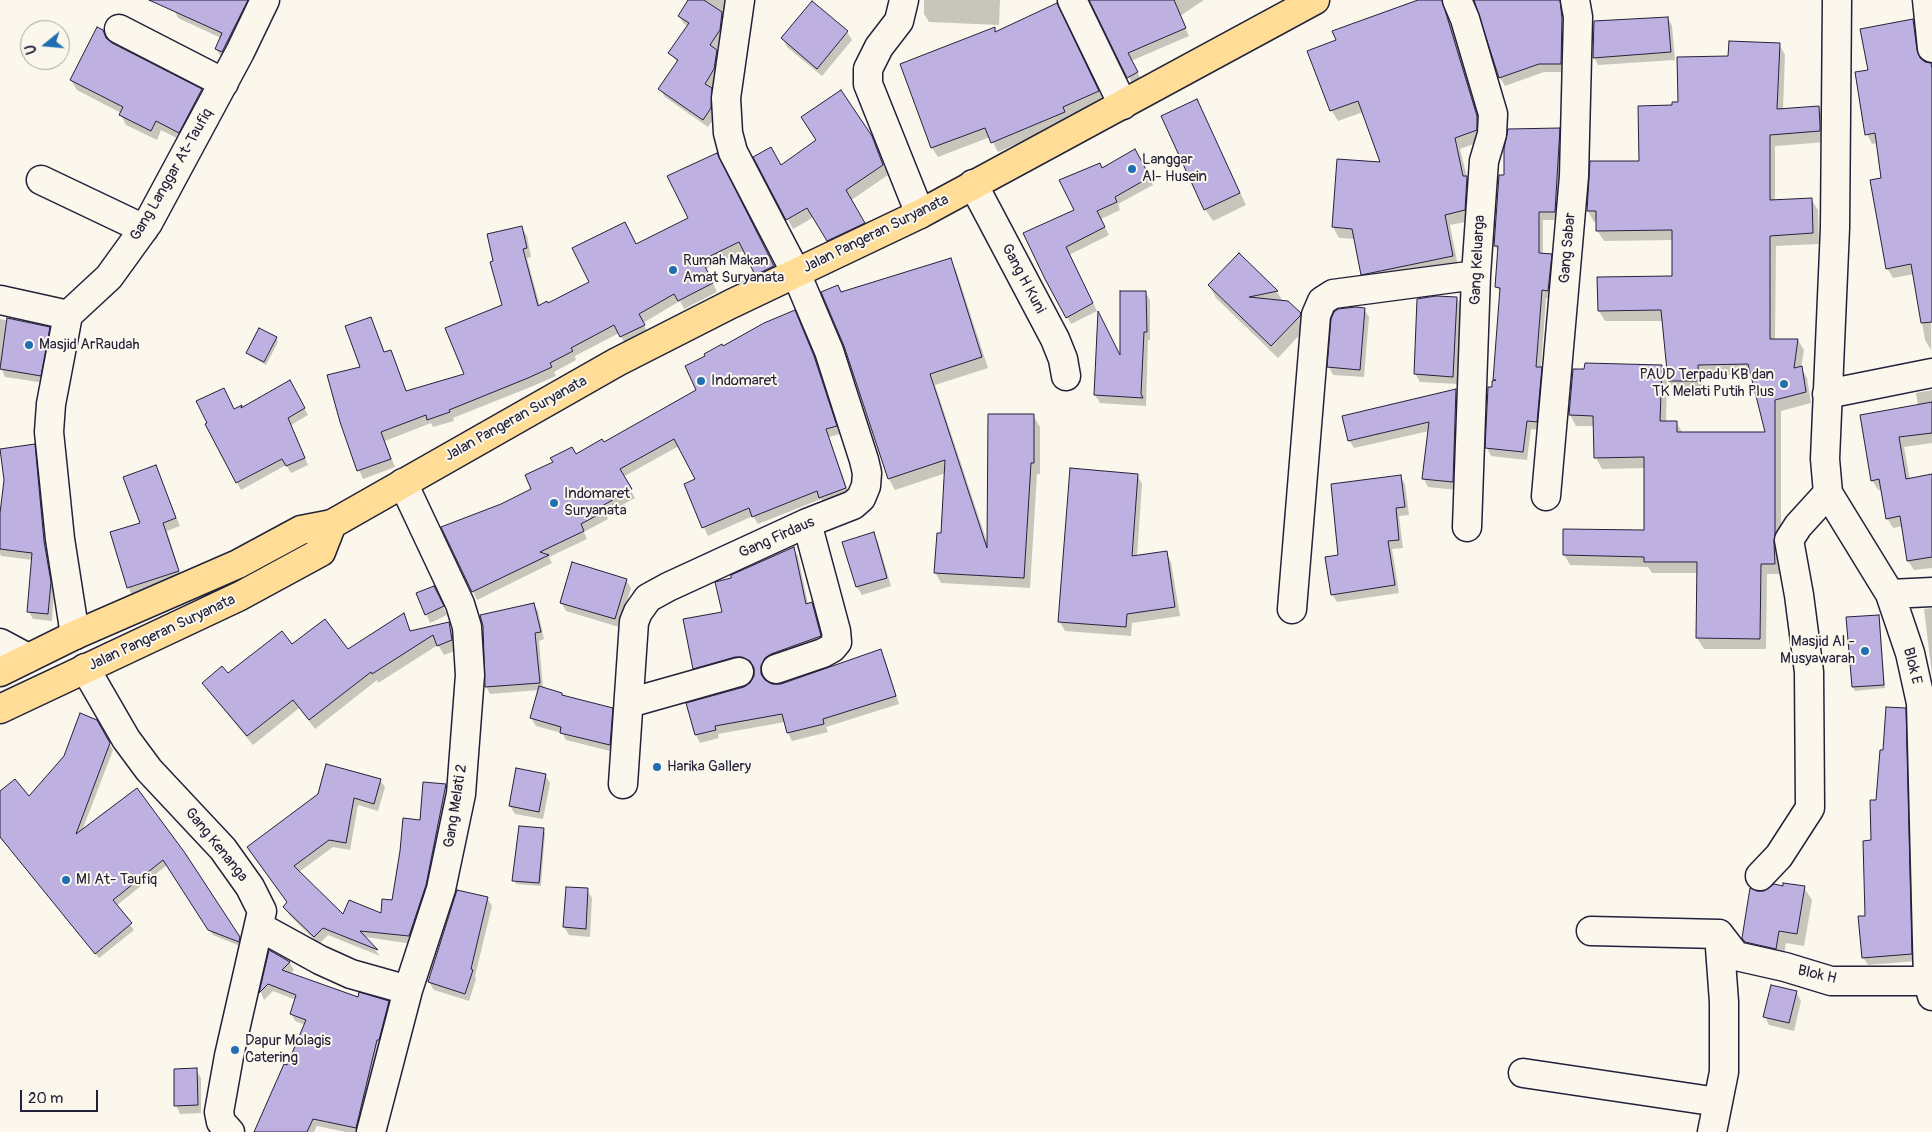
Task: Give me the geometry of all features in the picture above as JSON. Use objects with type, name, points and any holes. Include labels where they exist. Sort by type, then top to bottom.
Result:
[{"type":"main road","name":"Jalan Pangeran Suryanata","points":[[0,672],[75,635],[238,564],[302,530],[332,524],[617,362],[920,214],[1315,0]]},
{"type":"main road","name":"Jalan Pangeran Suryanata","points":[[0,709],[240,596],[321,552],[332,524]]},
{"type":"main road","points":[[28,658],[46,686]]},
{"type":"street","name":"Gang Langgar At-Taufiq","points":[[68,315],[109,277],[144,229],[224,83],[265,0]]},
{"type":"street","name":"Gang Firdaus","points":[[623,784],[634,622],[638,612],[648,598],[808,523],[853,505],[861,498],[866,486],[867,474],[852,419],[829,351],[796,273],[732,152],[728,133],[726,98],[740,0]]},
{"type":"street","points":[[904,0],[899,21],[879,48],[868,68],[868,84],[920,214]]},
{"type":"street","points":[[1072,0],[1123,105]]},
{"type":"street","name":"Gang Keluarga","points":[[1457,0],[1465,19],[1493,114],[1492,134],[1484,161],[1476,276],[1467,527]]},
{"type":"street","name":"Gang Sabar","points":[[1546,496],[1574,176],[1578,17],[1575,0]]},
{"type":"street","points":[[1760,876],[1779,856],[1810,808],[1809,672],[1789,540],[1798,526],[1828,493],[1825,459],[1835,228],[1837,0]]},
{"type":"street","points":[[1927,0],[1932,48]]},
{"type":"street","points":[[119,29],[224,83]]},
{"type":"street","points":[[41,180],[144,229]]},
{"type":"street","name":"Gang H Kuni","points":[[973,184],[1055,339],[1063,359],[1066,376]]},
{"type":"street","points":[[1292,609],[1316,314],[1322,301],[1333,294],[1476,276]]},
{"type":"street","points":[[0,300],[68,315],[51,404],[49,432],[60,539],[75,635]]},
{"type":"street","points":[[1827,394],[1932,373]]},
{"type":"street","name":"Gang Melati 2","points":[[371,1132],[408,990],[441,889],[461,794],[470,668],[467,627],[460,604],[403,482]]},
{"type":"street","name":"Blok E","points":[[1828,493],[1890,594],[1910,654],[1921,703],[1931,986]]},
{"type":"street","points":[[776,669],[823,653],[832,648],[836,642],[836,631],[808,523]]},
{"type":"street","points":[[1890,594],[1932,592]]},
{"type":"street","points":[[0,643],[28,658]]},
{"type":"street","name":"Gang Kenanga","points":[[85,668],[132,747],[149,770],[223,849],[250,886],[262,910],[260,927],[229,1056],[219,1112],[221,1122],[230,1132]]},
{"type":"street","points":[[629,703],[739,672]]},
{"type":"street","points":[[260,927],[320,960],[351,974],[408,990]]},
{"type":"street","points":[[1591,931],[1719,934],[1724,1002],[1724,1072],[1712,1132]]},
{"type":"street","name":"Blok H","points":[[1719,934],[1736,956],[1785,967],[1831,981],[1931,986]]},
{"type":"street","points":[[1523,1073],[1718,1102]]},
{"type":"building","points":[[149,0],[248,0],[222,52],[215,49],[222,33]]},
{"type":"building","points":[[688,0],[704,0],[722,12],[720,30],[710,45],[717,50],[714,69],[705,84],[712,88],[711,108],[703,120],[658,89],[678,60],[668,53],[689,23],[678,16]]},
{"type":"building","points":[[1089,0],[1174,0],[1186,28],[1128,53],[1138,72],[1127,78]]},
{"type":"building","points":[[1418,0],[1442,0],[1477,116],[1477,130],[1455,138],[1463,176],[1467,176],[1465,210],[1445,215],[1453,256],[1361,275],[1352,229],[1332,227],[1337,159],[1380,162],[1358,101],[1330,111],[1307,51],[1336,40],[1332,31]]},
{"type":"building","points":[[1474,0],[1560,0],[1562,18],[1561,64],[1539,64],[1499,78]]},
{"type":"building","points":[[812,1],[848,31],[817,69],[781,38]]},
{"type":"building","points":[[1057,3],[1099,91],[1063,107],[1065,112],[991,143],[985,128],[931,148],[900,64],[995,27],[995,32]]},
{"type":"building","points":[[1668,17],[1671,52],[1593,58],[1594,21]]},
{"type":"building","points":[[1913,19],[1917,50],[1920,58],[1925,62],[1931,63],[1932,69],[1932,322],[1921,323],[1911,264],[1886,269],[1870,180],[1881,178],[1875,133],[1865,135],[1855,72],[1868,70],[1860,29]]},
{"type":"building","points":[[97,27],[103,30],[106,38],[112,43],[202,89],[179,133],[156,121],[151,131],[119,115],[123,107],[70,80]]},
{"type":"building","points":[[1729,41],[1780,43],[1777,109],[1819,106],[1820,125],[1820,131],[1770,135],[1770,200],[1812,198],[1813,233],[1770,236],[1770,339],[1798,339],[1794,368],[1802,366],[1806,392],[1775,400],[1775,564],[1761,564],[1760,639],[1696,638],[1697,562],[1644,562],[1644,557],[1563,555],[1563,529],[1644,530],[1644,457],[1594,458],[1593,416],[1569,415],[1573,369],[1584,369],[1585,363],[1662,365],[1660,421],[1677,421],[1677,432],[1765,432],[1748,364],[1698,365],[1699,381],[1668,381],[1661,310],[1598,311],[1597,277],[1672,276],[1672,230],[1596,231],[1596,211],[1587,211],[1590,161],[1639,161],[1638,106],[1672,105],[1672,102],[1678,102],[1677,57],[1728,56]]},
{"type":"building","points":[[841,90],[872,136],[883,165],[846,190],[865,223],[827,241],[807,208],[786,220],[753,157],[771,147],[781,165],[816,140],[801,117]]},
{"type":"building","points":[[1197,99],[1240,193],[1204,210],[1161,116]]},
{"type":"building","points":[[1560,128],[1555,212],[1539,212],[1539,253],[1552,254],[1548,291],[1542,290],[1536,367],[1542,367],[1537,422],[1527,421],[1523,452],[1485,448],[1488,387],[1492,387],[1492,381],[1496,380],[1493,380],[1500,288],[1495,287],[1498,246],[1494,246],[1499,175],[1504,175],[1504,149],[1508,129]]},
{"type":"building","points":[[1135,149],[1150,177],[1115,197],[1117,202],[1097,211],[1105,227],[1066,247],[1093,303],[1066,318],[1023,233],[1074,210],[1059,180],[1100,163],[1102,168]]},
{"type":"building","points":[[717,153],[774,266],[755,275],[739,242],[702,260],[713,283],[678,301],[674,294],[639,314],[645,325],[620,337],[614,325],[571,348],[573,351],[550,363],[552,367],[449,410],[450,412],[427,420],[426,415],[381,432],[391,459],[357,471],[340,422],[327,375],[360,367],[345,326],[371,317],[384,352],[391,350],[406,391],[464,374],[445,328],[502,305],[490,262],[493,261],[487,234],[522,226],[527,248],[523,249],[538,306],[547,301],[548,303],[589,282],[572,248],[625,222],[636,244],[688,218],[667,176]]},
{"type":"building","points":[[1239,253],[1278,291],[1249,297],[1288,301],[1301,313],[1271,346],[1208,285]]},
{"type":"building","points":[[951,258],[982,357],[930,374],[987,548],[988,414],[1034,414],[1034,463],[1031,463],[1024,578],[934,573],[937,533],[941,533],[945,460],[888,479],[844,346],[821,292],[838,285],[841,292]]},
{"type":"building","points":[[1120,291],[1146,291],[1147,332],[1144,332],[1141,394],[1143,398],[1094,395],[1098,311],[1120,355]]},
{"type":"building","points":[[1436,296],[1457,297],[1453,377],[1414,374],[1417,299]]},
{"type":"building","points":[[1365,308],[1360,370],[1327,367],[1331,319],[1334,312],[1338,309]]},
{"type":"building","points":[[795,310],[814,356],[837,426],[826,429],[846,488],[819,498],[817,491],[752,517],[749,508],[702,528],[684,484],[695,479],[674,439],[620,469],[632,489],[602,506],[605,511],[581,524],[584,531],[540,552],[549,555],[472,592],[441,527],[501,504],[531,489],[525,475],[553,462],[550,458],[572,447],[576,454],[602,439],[604,442],[696,390],[685,366],[705,356],[704,354],[722,344],[723,346],[764,323]]},
{"type":"building","name":"Masjid ArRaudah","points":[[7,318],[50,327],[41,376],[0,369]]},
{"type":"building","points":[[259,328],[277,337],[264,362],[246,353]]},
{"type":"building","points":[[290,380],[305,408],[288,418],[305,458],[286,466],[282,459],[236,483],[205,424],[207,423],[196,401],[224,388],[234,409],[242,405],[241,408]]},
{"type":"building","points":[[1456,389],[1453,482],[1422,479],[1429,422],[1348,441],[1342,416]]},
{"type":"building","points":[[1932,402],[1932,433],[1899,437],[1906,479],[1932,474],[1932,557],[1907,561],[1900,516],[1886,519],[1879,479],[1871,481],[1860,415]]},
{"type":"building","points":[[35,444],[44,541],[51,582],[48,614],[27,612],[32,553],[0,549],[0,513],[4,480],[0,449]]},
{"type":"building","points":[[156,465],[176,518],[163,523],[179,571],[127,588],[110,532],[140,523],[123,477]]},
{"type":"building","points":[[1070,468],[1138,474],[1132,556],[1167,551],[1175,607],[1127,614],[1126,627],[1058,622]]},
{"type":"building","points":[[1401,475],[1405,507],[1396,508],[1399,540],[1388,541],[1395,585],[1331,595],[1325,557],[1338,555],[1331,484]]},
{"type":"building","points":[[874,532],[887,578],[856,587],[842,542]]},
{"type":"building","points":[[794,547],[806,604],[812,602],[821,636],[771,654],[765,658],[761,666],[761,674],[765,680],[772,684],[781,684],[881,649],[896,696],[823,719],[824,724],[787,733],[782,714],[715,726],[716,730],[695,735],[686,703],[744,687],[750,683],[754,676],[754,668],[750,661],[742,657],[735,657],[693,669],[683,619],[722,612],[715,582],[731,578],[731,575]]},
{"type":"building","points":[[572,562],[627,579],[615,619],[560,603]]},
{"type":"building","points":[[434,586],[444,606],[425,615],[416,593]]},
{"type":"building","points":[[534,603],[541,632],[535,633],[540,683],[485,687],[483,626],[480,615]]},
{"type":"building","points":[[404,613],[410,631],[449,622],[452,640],[437,646],[433,635],[372,674],[371,672],[309,720],[293,700],[247,736],[202,683],[222,666],[228,673],[282,631],[292,644],[325,619],[348,649]]},
{"type":"building","name":"Masjid Al - Musyawarah","points":[[1879,615],[1884,685],[1852,687],[1846,617]]},
{"type":"building","points":[[539,686],[562,693],[562,695],[613,708],[610,745],[560,733],[561,727],[530,718]]},
{"type":"building","points":[[1886,707],[1906,708],[1912,954],[1862,958],[1858,916],[1865,916],[1863,841],[1871,840],[1870,800],[1876,800],[1880,750],[1883,750]]},
{"type":"building","points":[[80,713],[97,720],[110,743],[76,834],[137,788],[185,853],[240,937],[239,942],[208,930],[163,860],[113,900],[132,923],[95,954],[0,837],[0,791],[15,779],[29,796],[64,756]]},
{"type":"building","points":[[326,764],[381,779],[374,804],[354,798],[346,843],[329,840],[294,866],[343,914],[349,900],[381,913],[382,899],[392,900],[403,818],[420,820],[423,782],[446,784],[426,885],[409,936],[360,931],[378,950],[323,928],[314,937],[283,907],[287,902],[247,847],[318,794]]},
{"type":"building","points":[[516,768],[546,774],[539,812],[509,806]]},
{"type":"building","points":[[519,826],[544,828],[539,883],[512,881]]},
{"type":"building","points":[[1783,883],[1805,886],[1797,934],[1779,931],[1776,949],[1745,942],[1742,938],[1750,888],[1764,891],[1774,884],[1783,886]]},
{"type":"building","points":[[566,887],[588,888],[586,929],[563,927]]},
{"type":"building","points":[[457,890],[488,897],[471,969],[473,970],[465,994],[428,982]]},
{"type":"building","points":[[269,950],[290,962],[282,970],[358,997],[359,992],[389,1001],[379,1040],[377,1040],[356,1128],[313,1119],[307,1132],[254,1132],[284,1064],[287,1065],[306,1020],[290,1014],[296,995],[268,984],[259,993]]},
{"type":"building","points":[[1771,985],[1797,991],[1789,1023],[1763,1017]]},
{"type":"building","points":[[197,1068],[198,1105],[174,1106],[174,1069]]},
{"type":"place","name":"Langgar Al- Husein","points":[[1132,169]]},
{"type":"place","name":"Rumah Makan Amat Suryanata","points":[[673,270]]},
{"type":"place","name":"Masjid ArRaudah","points":[[29,345]]},
{"type":"place","name":"Indomaret","points":[[701,381]]},
{"type":"place","name":"PAUD Terpadu KB dan TK Melati Putih Plus","points":[[1784,384]]},
{"type":"place","name":"Indomaret Suryanata","points":[[554,503]]},
{"type":"place","name":"Masjid Al - Musyawarah","points":[[1865,651]]},
{"type":"place","name":"Harika Gallery","points":[[657,767]]},
{"type":"place","name":"MI At- Taufiq","points":[[66,880]]},
{"type":"place","name":"Dapur Molagis Catering","points":[[235,1050]]}]
